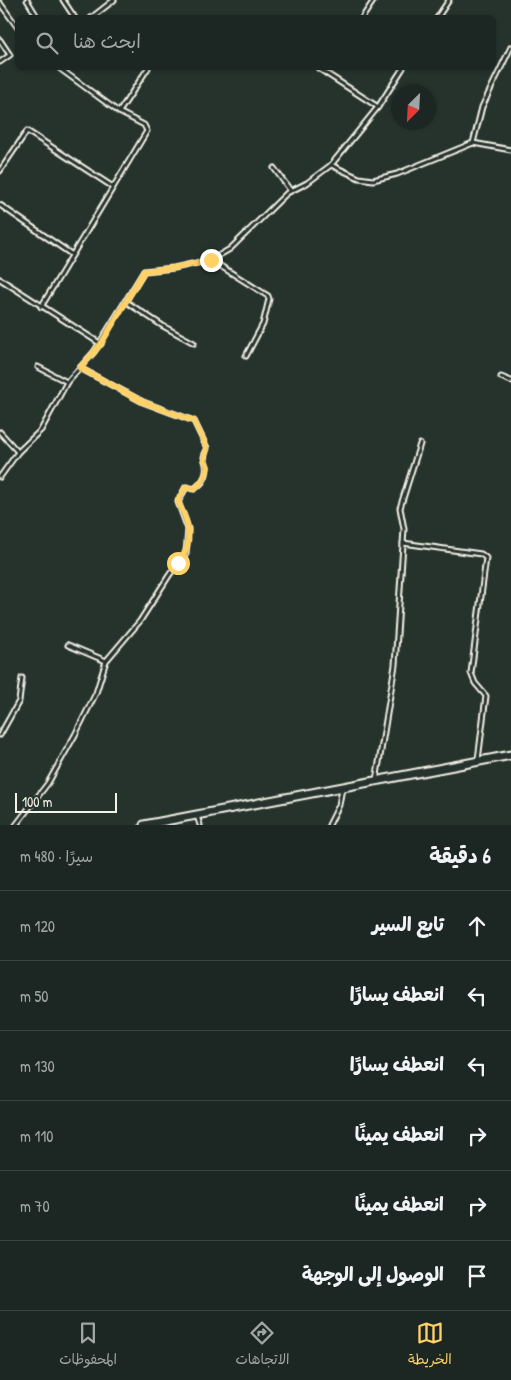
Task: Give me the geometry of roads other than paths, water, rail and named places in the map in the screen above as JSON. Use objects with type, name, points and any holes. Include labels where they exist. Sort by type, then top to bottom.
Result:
[{"type":"street","points":[[144,825],[376,782],[511,754]]},
{"type":"lane","points":[[27,0],[36,15]]},
{"type":"lane","points":[[63,0],[73,15]]},
{"type":"lane","points":[[95,15],[114,0]]},
{"type":"lane","points":[[364,15],[374,0]]},
{"type":"lane","points":[[440,15],[449,0]]},
{"type":"lane","points":[[0,3],[15,24]]},
{"type":"lane","points":[[0,40],[10,55],[0,62]]},
{"type":"lane","points":[[473,143],[482,107],[511,47]]},
{"type":"lane","points":[[41,307],[71,254],[147,131],[144,125],[119,112],[62,70]]},
{"type":"lane","points":[[119,112],[147,70]]},
{"type":"lane","points":[[321,70],[378,107]]},
{"type":"lane","points":[[0,477],[18,452],[41,430],[67,382],[101,344],[125,301],[146,270],[174,268],[211,260],[230,249],[276,201],[290,190],[307,183],[331,166],[378,107],[401,70]]},
{"type":"lane","points":[[0,171],[27,131],[113,187]]},
{"type":"lane","points":[[331,166],[359,178],[373,180],[396,174],[473,143],[511,150]]},
{"type":"lane","points":[[274,168],[290,190]]},
{"type":"lane","points":[[0,205],[71,254]]},
{"type":"lane","points":[[211,260],[270,299],[262,324],[246,356]]},
{"type":"lane","points":[[0,279],[101,344]]},
{"type":"lane","points":[[125,301],[163,326],[194,343]]},
{"type":"lane","points":[[38,367],[67,382]]},
{"type":"lane","points":[[16,825],[48,783],[75,735],[96,693],[106,661],[140,621],[170,574],[186,554],[188,529],[178,502],[186,487],[196,488],[206,475],[208,465],[204,458],[207,448],[194,421],[143,402],[80,368]]},
{"type":"lane","points":[[501,377],[511,381]]},
{"type":"lane","points":[[0,432],[18,452]]},
{"type":"lane","points":[[376,782],[394,665],[404,529],[400,508],[420,444]]},
{"type":"lane","points":[[403,543],[481,554],[486,558],[471,673],[474,683],[486,696],[478,761]]},
{"type":"lane","points":[[68,645],[106,661]]},
{"type":"lane","points":[[0,735],[19,702],[22,678]]},
{"type":"lane","points":[[329,825],[339,804],[342,788]]},
{"type":"lane","points":[[197,815],[200,825]]}]
